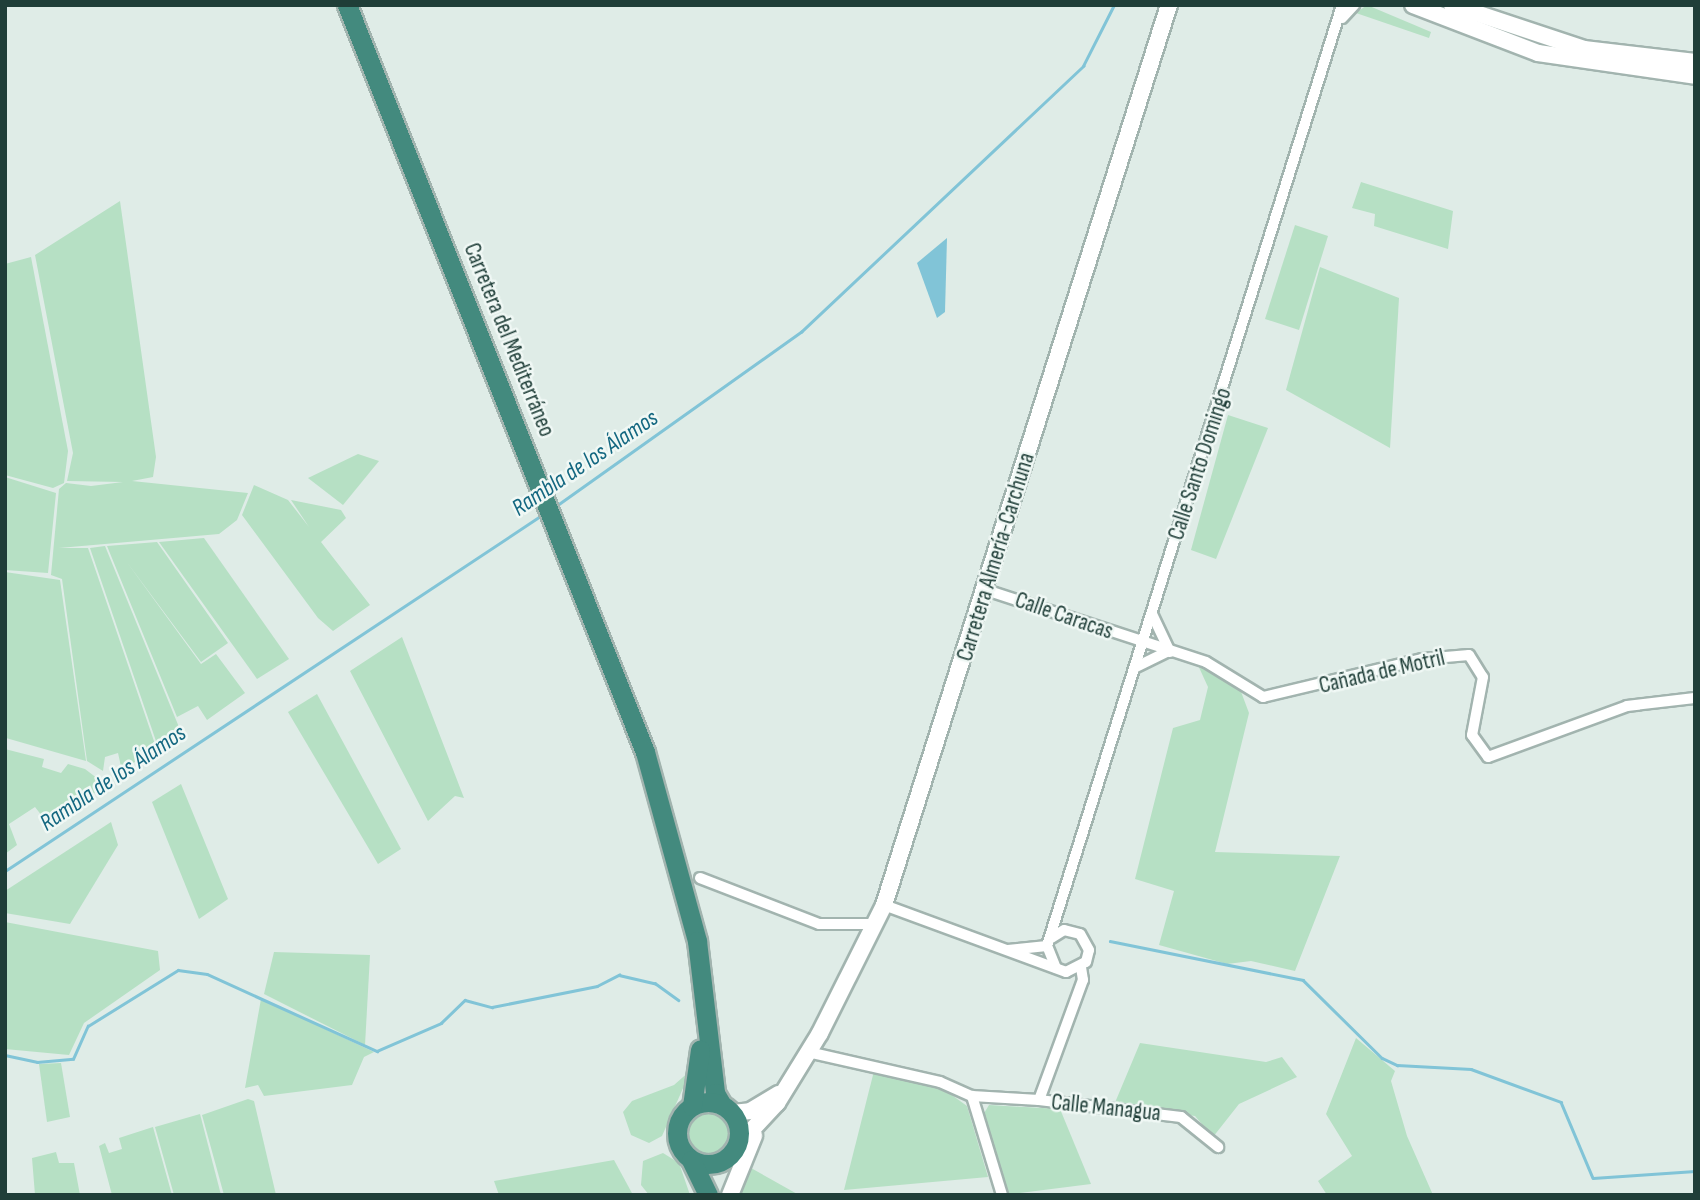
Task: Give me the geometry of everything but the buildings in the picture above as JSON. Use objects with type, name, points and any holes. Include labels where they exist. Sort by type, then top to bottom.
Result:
[{"type":"highway","name":"Carretera del Mediterráneo","points":[[347,5],[557,525],[645,752],[684,895],[727,1109]]},
{"type":"highway","name":"Carretera del Mediterráneo","points":[[684,895],[702,1071],[692,1106]]},
{"type":"highway","points":[[708,1195],[677,1130],[692,1106],[727,1109],[739,1130],[717,1195]]},
{"type":"highway","points":[[691,1160],[730,1154]]},
{"type":"main road","name":"Carretera Almería-Carchuna","points":[[758,1128],[808,1052],[884,905],[986,590],[1169,5]]},
{"type":"main road","points":[[1413,5],[1545,55],[1695,76]]},
{"type":"main road","points":[[1452,5],[1558,43],[1695,62]]},
{"type":"main road","points":[[727,1109],[750,1111],[782,1091]]},
{"type":"main road","points":[[730,1154],[758,1128]]},
{"type":"main road","points":[[730,1195],[758,1128]]},
{"type":"street","name":"Calle Santo Domingo","points":[[1048,943],[1342,18],[1342,5]]},
{"type":"street","name":"Calle Santo Domingo","points":[[1342,18],[1354,5]]},
{"type":"street","name":"Calle Caracas","points":[[986,590],[1143,642]]},
{"type":"street","points":[[1152,614],[1170,652],[1135,668],[1131,647],[1118,634],[1140,631],[1152,614]]},
{"type":"street","name":"Cañada de Motril","points":[[1143,642],[1206,662],[1264,697],[1422,659],[1469,655],[1483,677],[1472,734],[1488,757],[1627,706],[1695,698]]},
{"type":"street","points":[[699,878],[819,924],[876,924]]},
{"type":"street","points":[[884,905],[1056,968],[1081,968],[1088,956],[1086,940],[1065,930],[1060,912]]},
{"type":"street","points":[[1006,951],[1048,943],[1065,930]]},
{"type":"street","points":[[1048,943],[1056,968]]},
{"type":"street","name":"Calle Managua","points":[[1081,968],[1083,980],[1039,1100],[1181,1117],[1218,1147]]},
{"type":"street","points":[[808,1052],[940,1082],[972,1096],[1039,1100]]},
{"type":"street","points":[[972,1096],[1002,1195]]},
{"type":"green space","points":[[1367,5],[1431,32],[1429,38],[1356,13]]},
{"type":"green space","points":[[1361,182],[1453,211],[1448,249],[1374,226],[1375,214],[1352,208]]},
{"type":"green space","points":[[120,201],[156,457],[153,477],[132,481],[248,493],[237,520],[219,534],[59,548],[88,548],[156,747],[122,771],[118,753],[105,757],[103,771],[87,761],[62,579],[51,575],[59,489],[66,483],[91,486],[123,482],[67,481],[73,453],[35,255]]},
{"type":"green space","points":[[1295,225],[1328,236],[1299,330],[1265,319]]},
{"type":"green space","points":[[31,257],[68,451],[64,483],[53,488],[5,475],[5,264]]},
{"type":"green space","points":[[1320,267],[1399,298],[1390,448],[1286,390]]},
{"type":"green space","points":[[1228,415],[1268,428],[1216,559],[1191,550]]},
{"type":"green space","points":[[358,454],[379,461],[343,505],[308,478]]},
{"type":"green space","points":[[5,477],[56,493],[48,573],[5,570]]},
{"type":"green space","points":[[254,485],[288,500],[309,527],[291,500],[341,510],[346,518],[321,542],[370,605],[333,631],[318,618],[242,515]]},
{"type":"green space","points":[[204,538],[289,659],[257,679],[159,542]]},
{"type":"green space","points":[[157,542],[228,643],[201,662],[126,561],[201,664],[216,654],[245,693],[207,720],[198,706],[177,717],[107,546]]},
{"type":"green space","points":[[105,546],[181,732],[158,747],[90,548]]},
{"type":"green space","points":[[5,572],[60,580],[86,761],[6,738]]},
{"type":"green space","points":[[402,637],[464,798],[455,796],[428,821],[350,671]]},
{"type":"green space","points":[[1197,663],[1240,689],[1249,713],[1215,852],[1340,856],[1295,971],[1251,961],[1227,964],[1159,945],[1174,891],[1135,879],[1173,728],[1200,720],[1208,687]]},
{"type":"green space","points":[[317,694],[401,849],[378,864],[288,712]]},
{"type":"green space","points":[[5,749],[44,759],[42,767],[61,773],[68,764],[85,769],[106,785],[49,825],[35,807],[9,824],[17,845],[5,854]]},
{"type":"green space","points":[[181,784],[228,899],[199,919],[152,802]]},
{"type":"green space","points":[[111,822],[118,845],[70,924],[5,913],[5,891]]},
{"type":"green space","points":[[5,922],[158,951],[160,970],[84,1023],[69,1055],[5,1049]]},
{"type":"green space","points":[[274,952],[370,955],[365,1045],[264,994]]},
{"type":"green space","points":[[261,999],[374,1052],[364,1057],[352,1085],[264,1096],[258,1085],[245,1088]]},
{"type":"green space","points":[[1356,1038],[1395,1071],[1391,1081],[1407,1136],[1433,1195],[1327,1195],[1318,1181],[1352,1156],[1326,1114]]},
{"type":"green space","points":[[1140,1043],[1266,1062],[1282,1057],[1297,1077],[1239,1104],[1213,1137],[1195,1116],[1114,1105]]},
{"type":"green space","points":[[61,1063],[70,1117],[47,1122],[39,1064]]},
{"type":"green space","points":[[691,1070],[662,1136],[649,1143],[631,1135],[623,1112],[632,1101],[674,1085]]},
{"type":"green space","points":[[874,1071],[942,1088],[967,1106],[988,1177],[844,1190]]},
{"type":"green space","points":[[248,1099],[254,1101],[276,1195],[224,1195],[202,1115]]},
{"type":"green space","points":[[989,1105],[1060,1109],[1091,1184],[1005,1195],[983,1115]]},
{"type":"green space","points":[[708,1108],[725,1115],[732,1132],[725,1149],[708,1156],[691,1149],[684,1132],[691,1115]]},
{"type":"green space","points":[[200,1114],[221,1195],[174,1195],[155,1127]]},
{"type":"green space","points":[[153,1127],[172,1195],[112,1195],[99,1146],[105,1143],[109,1153],[122,1149],[119,1138]]},
{"type":"green space","points":[[56,1152],[59,1163],[74,1163],[80,1195],[35,1195],[32,1158]]},
{"type":"green space","points":[[663,1153],[679,1163],[690,1195],[649,1195],[641,1185],[643,1161]]},
{"type":"green space","points":[[614,1160],[633,1195],[499,1195],[494,1181]]},
{"type":"green space","points":[[751,1168],[799,1195],[740,1195]]},
{"type":"water","points":[[947,238],[945,312],[937,318],[917,263]]},
{"type":"waterway","name":"Rambla de los Álamos","points":[[556,506],[801,332],[1083,66],[1114,5]]},
{"type":"waterway","name":"Rambla de los Álamos","points":[[5,871],[542,515]]},
{"type":"waterway","points":[[1110,941],[1303,980],[1382,1058],[1397,1065],[1471,1069],[1561,1102],[1593,1178],[1695,1171]]},
{"type":"waterway","points":[[5,1055],[37,1062],[73,1059],[88,1026],[178,970],[207,974],[377,1051],[441,1023],[465,1000],[492,1007],[597,986],[619,975],[655,983],[678,1000]]}]
